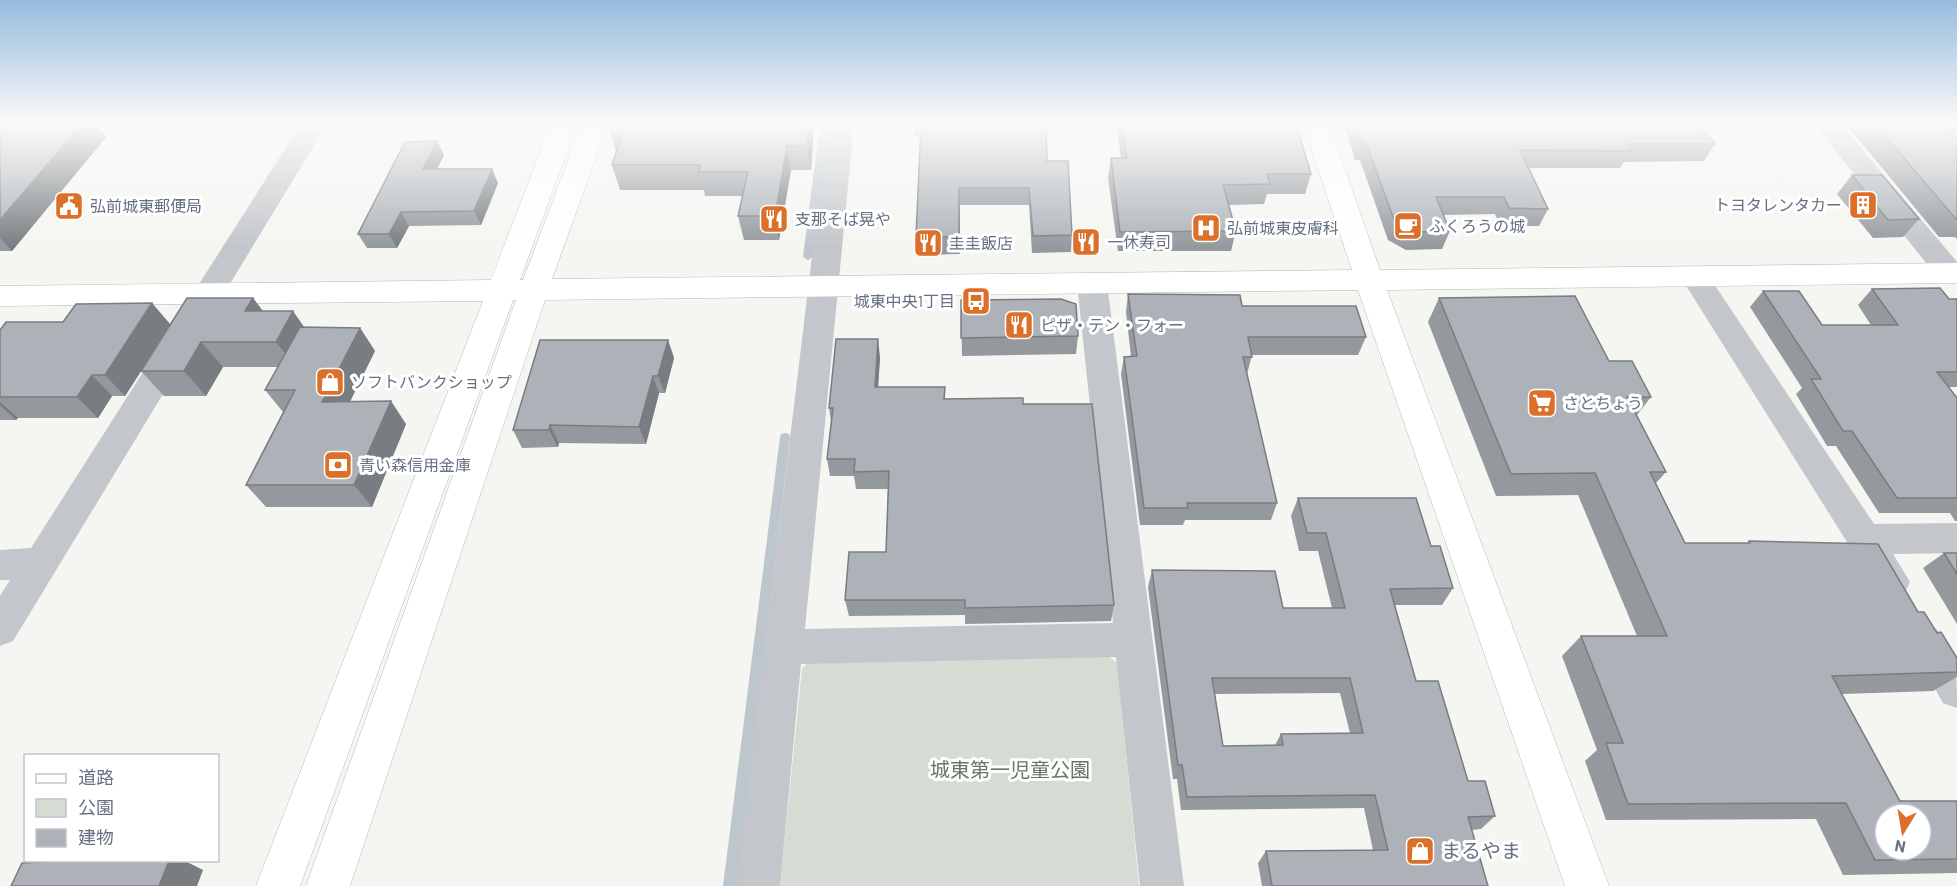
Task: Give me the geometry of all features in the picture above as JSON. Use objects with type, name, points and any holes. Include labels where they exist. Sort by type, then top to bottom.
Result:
[{"type":"street","points":[[0,628],[288,165]]},
{"type":"street","points":[[328,886],[517,290],[552,165]]},
{"type":"street","points":[[278,886],[517,290],[575,165]]},
{"type":"street","points":[[758,886],[837,165]]},
{"type":"street","points":[[1330,165],[1587,886]]},
{"type":"street","points":[[1862,165],[1954,273]]},
{"type":"street","points":[[0,296],[1954,273]]},
{"type":"street","points":[[1694,276],[1866,539],[1957,690]]},
{"type":"street","points":[[1092,283],[1162,886]]},
{"type":"street","points":[[1866,539],[1957,538]]},
{"type":"street","points":[[0,565],[40,563]]},
{"type":"street","points":[[785,647],[1135,640]]},
{"type":"green space","name":"城東第一児童公園","points":[[1103,652],[1117,663],[1139,886],[780,886],[802,669],[814,656]]},
{"type":"building","points":[[0,165],[47,165],[0,220]]},
{"type":"building","points":[[393,165],[425,165],[423,169],[492,169],[474,211],[401,212],[389,234],[358,234]]},
{"type":"building","points":[[700,165],[784,165],[775,216],[738,216],[748,172],[699,172]]},
{"type":"building","points":[[919,165],[1068,165],[1072,235],[1033,236],[1029,188],[959,188],[959,237],[916,237]]},
{"type":"building","points":[[1112,165],[1308,165],[1311,174],[1267,174],[1270,184],[1223,185],[1236,231],[1120,232]]},
{"type":"building","points":[[1374,165],[1527,165],[1548,209],[1509,208],[1504,197],[1436,197],[1450,231],[1414,232],[1395,222]]},
{"type":"building","points":[[1910,165],[1957,165],[1956,219]]},
{"type":"building","points":[[1852,175],[1882,175],[1919,219],[1888,220]]},
{"type":"building","points":[[1940,288],[1949,299],[1957,299],[1957,372],[1937,372],[1957,398],[1957,498],[1897,498],[1852,431],[1843,431],[1811,379],[1821,379],[1763,291],[1799,291],[1822,325],[1898,325],[1872,289]]},
{"type":"building","points":[[1128,294],[1240,295],[1242,306],[1356,306],[1366,337],[1248,337],[1252,357],[1243,357],[1277,503],[1187,503],[1188,508],[1144,508],[1124,357],[1137,356]]},
{"type":"building","points":[[1575,296],[1609,361],[1632,361],[1651,397],[1627,397],[1666,472],[1650,472],[1685,543],[1750,543],[1749,541],[1878,544],[1918,612],[1924,612],[1937,633],[1941,632],[1957,658],[1957,672],[1832,676],[1900,801],[1957,801],[1957,859],[1933,859],[1933,802],[1873,802],[1873,856],[1846,803],[1628,804],[1606,743],[1623,743],[1581,636],[1667,636],[1595,473],[1511,474],[1439,298]]},
{"type":"building","points":[[187,298],[253,298],[245,311],[293,311],[276,342],[201,342],[184,371],[141,371]]},
{"type":"building","points":[[1061,299],[1076,304],[1078,336],[961,338],[961,300]]},
{"type":"building","points":[[152,303],[105,375],[92,375],[77,397],[0,397],[0,330],[6,322],[63,322],[76,304]]},
{"type":"building","points":[[300,327],[360,328],[322,402],[391,401],[354,485],[246,485],[295,390],[265,390]]},
{"type":"building","points":[[836,339],[878,339],[875,387],[945,387],[944,399],[1023,398],[1023,404],[1092,404],[1114,605],[965,608],[965,600],[845,600],[849,552],[886,552],[889,471],[854,472],[855,459],[827,459],[833,408],[829,408]]},
{"type":"building","points":[[540,340],[668,340],[658,376],[653,376],[639,427],[550,425],[549,430],[513,430]]},
{"type":"building","points":[[1298,498],[1416,498],[1431,546],[1440,546],[1453,588],[1390,589],[1416,681],[1438,681],[1468,781],[1485,781],[1495,816],[1468,817],[1488,886],[1272,886],[1266,851],[1388,850],[1375,795],[1187,797],[1182,765],[1178,765],[1152,570],[1275,571],[1283,608],[1345,608],[1326,533],[1307,533]],"holes":[[[1212,678],[1350,678],[1363,733],[1281,734],[1283,745],[1223,746]]]},
{"type":"building","points":[[1944,553],[1957,553],[1957,574]]},
{"type":"building","points":[[169,862],[159,886],[11,886],[22,863]]},
{"type":"waterway","points":[[808,257],[819,165]]},
{"type":"waterway","points":[[730,886],[785,437]]},
{"type":"place","name":"トヨタレンタカー","points":[[1863,205]]},
{"type":"place","name":"弘前城東郵便局","points":[[69,206]]},
{"type":"place","name":"支那そば晃や","points":[[774,219]]},
{"type":"place","name":"ふくろうの城","points":[[1408,226]]},
{"type":"place","name":"弘前城東皮膚科","points":[[1206,228]]},
{"type":"place","name":"一休寿司","points":[[1086,242]]},
{"type":"place","name":"圭圭飯店","points":[[928,243]]},
{"type":"place","name":"城東中央1丁目","points":[[976,301]]},
{"type":"place","name":"ピザ・テン・フォー","points":[[1019,325]]},
{"type":"place","name":"ソフトバンクショップ","points":[[330,382]]},
{"type":"place","name":"さとちょう","points":[[1542,403]]},
{"type":"place","name":"青い森信用金庫","points":[[338,465]]},
{"type":"place","name":"まるやま","points":[[1420,851]]}]
